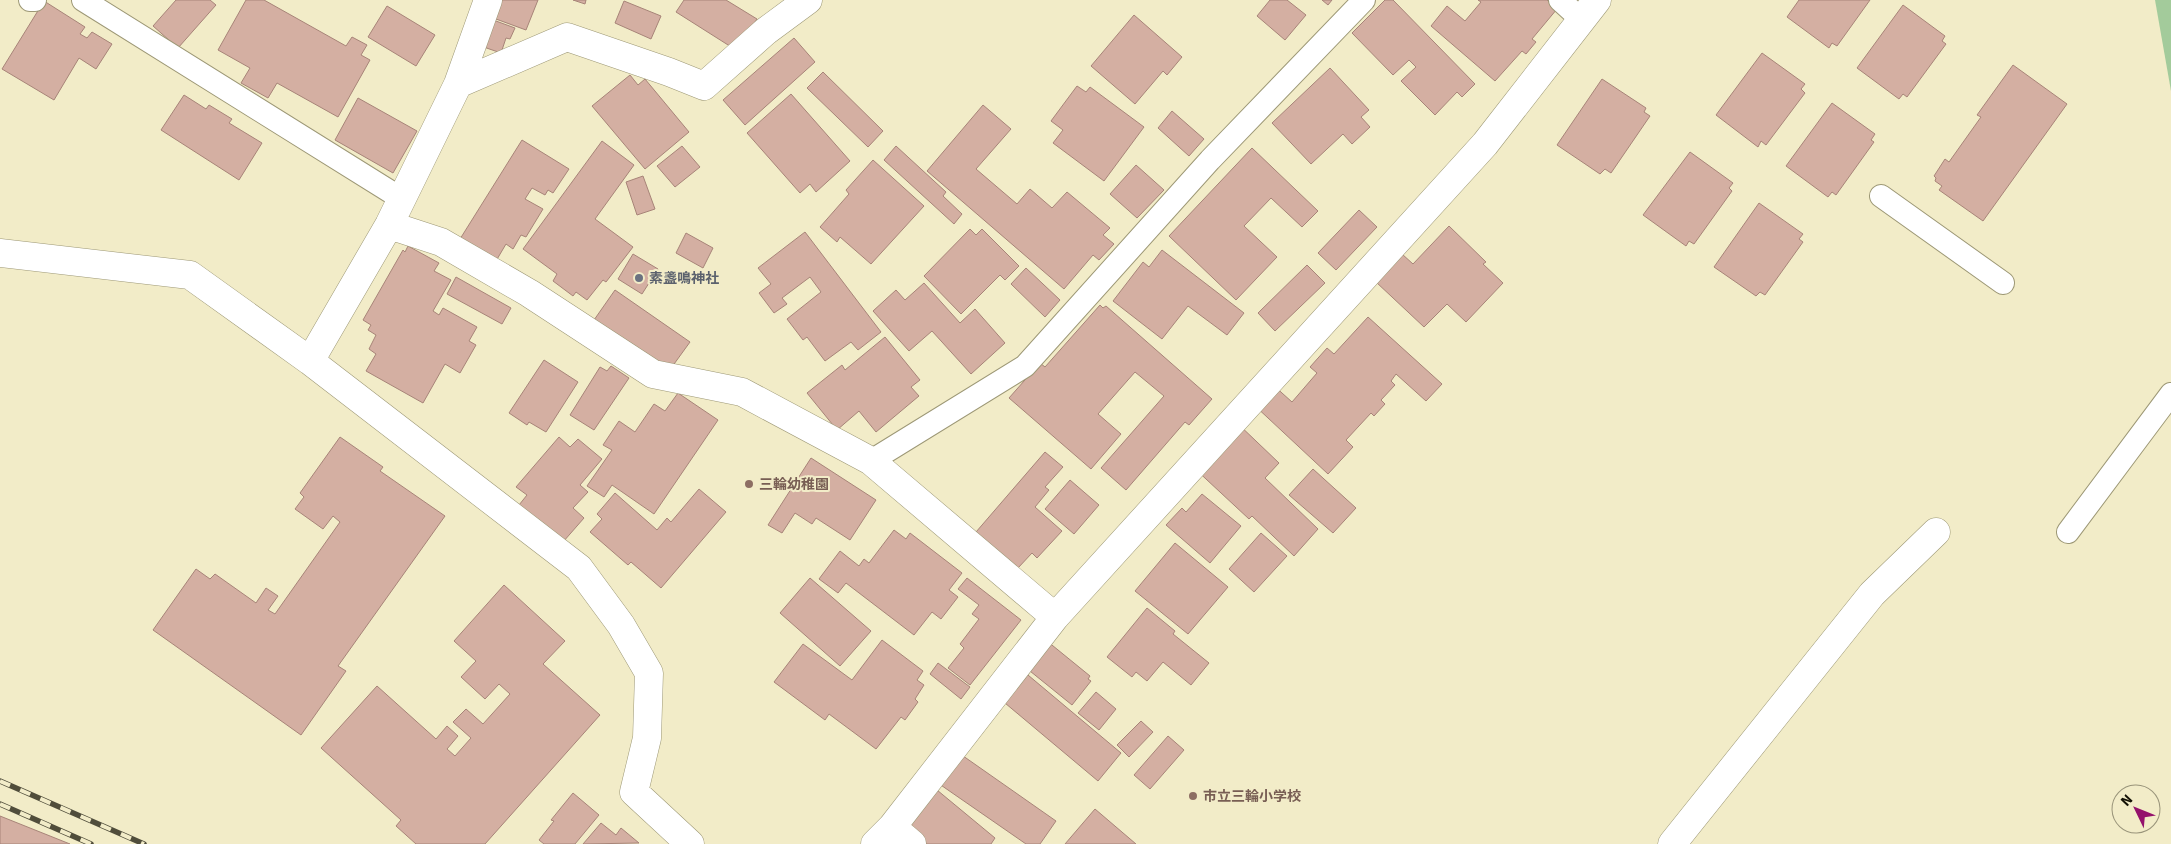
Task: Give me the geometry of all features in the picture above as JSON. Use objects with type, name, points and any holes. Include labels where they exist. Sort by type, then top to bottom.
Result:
[{"type":"street","points":[[310,361],[390,225],[458,84],[488,0]]},
{"type":"street","points":[[458,84],[567,37],[704,86],[766,32],[808,0]]},
{"type":"street","points":[[893,838],[1055,617],[1485,144],[1590,10]]},
{"type":"street","points":[[390,225],[441,242],[529,293],[653,374],[742,392],[871,461],[1055,617]]},
{"type":"street","points":[[0,252],[190,275],[310,361],[579,568],[621,625],[649,673],[647,738],[634,792],[690,844]]},
{"type":"street","points":[[1672,844],[1872,594],[1936,532]]},
{"type":"lane","points":[[30,0],[35,0]]},
{"type":"lane","points":[[83,0],[402,199]]},
{"type":"lane","points":[[871,461],[1025,366],[1210,160],[1364,0]]},
{"type":"lane","points":[[1560,0],[1590,10]]},
{"type":"lane","points":[[1881,196],[2003,283]]},
{"type":"lane","points":[[2068,532],[2171,394]]},
{"type":"green space","points":[[2155,0],[2171,0],[2171,91]]},
{"type":"building","points":[[176,0],[210,0],[216,5],[178,48],[153,26]]},
{"type":"building","points":[[246,0],[264,0],[346,46],[352,37],[367,45],[361,55],[370,60],[338,117],[277,83],[268,98],[241,83],[250,68],[218,50]]},
{"type":"building","points":[[491,0],[538,0],[526,30],[485,15]]},
{"type":"building","points":[[573,0],[586,0],[585,4]]},
{"type":"building","points":[[684,0],[726,0],[757,19],[736,50],[676,12]]},
{"type":"building","points":[[1270,0],[1287,0],[1306,15],[1285,40],[1257,16]]},
{"type":"building","points":[[1322,0],[1332,0],[1328,5]]},
{"type":"building","points":[[1385,0],[1393,0],[1475,84],[1462,97],[1457,92],[1435,115],[1401,81],[1416,67],[1409,60],[1393,75],[1352,33]]},
{"type":"building","points":[[1478,0],[1547,0],[1557,9],[1532,39],[1536,42],[1526,54],[1522,51],[1495,81],[1431,26],[1447,6],[1465,21],[1481,2]]},
{"type":"building","points":[[1799,0],[1870,0],[1837,46],[1832,43],[1829,48],[1787,17]]},
{"type":"building","points":[[44,1],[85,27],[80,34],[87,38],[92,32],[112,44],[96,69],[79,58],[54,100],[2,69]]},
{"type":"building","points":[[624,1],[661,16],[651,39],[615,23]]},
{"type":"building","points":[[1903,5],[1945,36],[1942,41],[1946,44],[1907,97],[1903,94],[1899,99],[1857,68]]},
{"type":"building","points":[[387,6],[435,35],[416,66],[368,37]]},
{"type":"building","points":[[1134,15],[1182,57],[1167,75],[1163,71],[1135,104],[1091,66]]},
{"type":"building","points":[[485,17],[515,28],[510,39],[506,38],[501,53],[475,44]]},
{"type":"building","points":[[794,38],[815,62],[745,125],[723,100]]},
{"type":"building","points":[[1762,53],[1805,84],[1801,89],[1805,93],[1766,145],[1761,141],[1758,147],[1716,115]]},
{"type":"building","points":[[2013,65],[2067,104],[1983,221],[1939,190],[1942,186],[1935,181],[1936,178],[1934,176],[1945,159],[1949,162],[1981,117],[1977,115]]},
{"type":"building","points":[[1330,68],[1369,110],[1361,117],[1370,127],[1352,144],[1343,134],[1311,164],[1272,123]]},
{"type":"building","points":[[823,72],[883,131],[868,147],[807,88]]},
{"type":"building","points":[[630,75],[638,85],[645,79],[689,132],[645,169],[592,106]]},
{"type":"building","points":[[1602,79],[1646,108],[1644,112],[1650,116],[1611,173],[1605,169],[1600,174],[1557,145]]},
{"type":"building","points":[[1077,86],[1086,92],[1090,87],[1144,127],[1104,181],[1053,143],[1063,130],[1051,121]]},
{"type":"building","points":[[791,94],[850,161],[816,192],[810,184],[800,193],[747,133]]},
{"type":"building","points":[[184,95],[206,109],[209,105],[232,119],[229,123],[262,143],[239,180],[161,130]]},
{"type":"building","points":[[358,98],[417,131],[393,173],[335,140]]},
{"type":"building","points":[[1832,103],[1875,134],[1871,140],[1874,142],[1836,195],[1832,192],[1828,197],[1786,166]]},
{"type":"building","points":[[983,105],[1011,129],[976,169],[1017,204],[1030,189],[1052,208],[1067,192],[1110,228],[1103,235],[1114,244],[1099,260],[1093,255],[1064,289],[927,171]]},
{"type":"building","points":[[1172,111],[1204,139],[1189,156],[1158,128]]},
{"type":"building","points":[[522,140],[569,169],[553,193],[548,190],[545,195],[532,188],[525,199],[543,209],[526,237],[521,235],[513,249],[506,244],[496,261],[460,239]]},
{"type":"building","points":[[602,141],[634,165],[595,219],[633,247],[606,282],[603,280],[587,300],[576,292],[573,296],[553,281],[557,274],[523,249]]},
{"type":"building","points":[[682,146],[700,167],[675,187],[657,166]]},
{"type":"building","points":[[896,146],[946,192],[943,196],[962,214],[954,224],[884,160]]},
{"type":"building","points":[[1252,148],[1318,211],[1302,227],[1271,198],[1244,226],[1277,257],[1236,300],[1169,236]]},
{"type":"building","points":[[1690,152],[1733,183],[1729,188],[1732,191],[1694,244],[1689,241],[1686,246],[1643,215]]},
{"type":"building","points":[[873,160],[924,206],[871,264],[840,237],[837,242],[820,227],[849,194],[846,190]]},
{"type":"building","points":[[1136,165],[1164,190],[1137,218],[1110,194]]},
{"type":"building","points":[[643,176],[655,209],[637,215],[626,182]]},
{"type":"building","points":[[1759,203],[1803,234],[1799,239],[1803,242],[1765,295],[1760,292],[1756,296],[1714,267]]},
{"type":"building","points":[[1359,210],[1377,227],[1336,270],[1318,253]]},
{"type":"building","points":[[1449,226],[1486,262],[1483,264],[1503,283],[1466,322],[1447,304],[1424,327],[1376,282],[1402,254],[1413,264]]},
{"type":"building","points":[[970,229],[976,235],[982,229],[1019,266],[1005,280],[1000,275],[961,314],[924,276]]},
{"type":"building","points":[[805,232],[881,332],[858,350],[851,342],[825,361],[807,337],[803,340],[787,319],[821,292],[810,277],[782,298],[787,304],[774,313],[759,293],[771,284],[758,268]]},
{"type":"building","points":[[686,233],[713,248],[703,268],[676,253]]},
{"type":"building","points":[[408,246],[439,263],[434,271],[451,280],[433,311],[439,315],[443,308],[477,327],[469,341],[476,345],[460,373],[445,364],[423,403],[366,371],[376,354],[369,349],[376,335],[368,330],[371,325],[363,320],[403,250],[405,252]]},
{"type":"building","points":[[1162,250],[1244,313],[1227,335],[1188,306],[1162,339],[1113,301],[1143,262],[1149,267]]},
{"type":"building","points":[[633,254],[658,269],[642,294],[618,279]]},
{"type":"building","points":[[1307,265],[1325,283],[1275,331],[1258,313]]},
{"type":"building","points":[[1026,268],[1060,300],[1045,317],[1011,284]]},
{"type":"building","points":[[456,277],[511,308],[502,324],[447,294]]},
{"type":"building","points":[[924,283],[960,323],[975,309],[1005,343],[971,374],[932,331],[909,351],[873,311],[896,290],[905,300]]},
{"type":"building","points":[[615,290],[690,342],[669,371],[594,320]]},
{"type":"building","points":[[1100,305],[1103,308],[1106,306],[1212,399],[1189,425],[1185,422],[1126,490],[1101,468],[1164,396],[1135,372],[1098,414],[1121,434],[1091,469],[1009,398],[1040,363],[1045,367]]},
{"type":"building","points":[[1368,317],[1442,384],[1426,401],[1396,374],[1391,381],[1395,385],[1381,400],[1385,404],[1374,416],[1371,413],[1346,440],[1353,447],[1328,474],[1253,404],[1272,384],[1292,402],[1317,373],[1310,367],[1327,348],[1334,354]]},
{"type":"building","points":[[885,337],[920,380],[911,387],[919,396],[876,432],[859,411],[837,430],[807,393],[842,365],[845,370]]},
{"type":"building","points":[[544,360],[578,382],[546,432],[529,422],[527,425],[509,413]]},
{"type":"building","points":[[611,366],[629,378],[594,430],[570,415],[600,367],[607,371]]},
{"type":"building","points":[[678,393],[718,420],[654,514],[612,485],[604,497],[587,486],[612,450],[603,445],[619,421],[635,432],[654,404],[665,411]]},
{"type":"building","points":[[1235,421],[1279,463],[1265,478],[1318,529],[1294,556],[1252,516],[1249,519],[1192,466]]},
{"type":"building","points":[[340,437],[383,467],[380,471],[445,516],[338,666],[346,671],[301,735],[153,630],[196,569],[210,579],[215,574],[256,603],[266,588],[278,596],[268,610],[275,614],[340,522],[333,516],[323,529],[295,509],[304,497],[300,493]]},
{"type":"building","points":[[559,437],[570,447],[578,439],[602,459],[580,485],[588,492],[573,508],[584,518],[563,542],[519,505],[527,495],[516,487]]},
{"type":"building","points":[[1045,452],[1063,467],[1045,487],[1049,490],[1035,507],[1062,531],[1037,558],[1032,553],[1018,568],[976,532]]},
{"type":"building","points":[[811,458],[876,500],[850,540],[816,518],[812,524],[795,513],[782,533],[768,525]]},
{"type":"building","points":[[1313,469],[1356,508],[1333,533],[1289,495]]},
{"type":"building","points":[[1070,480],[1099,505],[1074,534],[1045,509]]},
{"type":"building","points":[[699,489],[726,512],[661,588],[631,562],[628,565],[590,532],[602,519],[597,514],[615,493],[657,530],[667,518],[671,522]]},
{"type":"building","points":[[1202,494],[1241,526],[1210,563],[1166,525],[1182,508],[1186,512]]},
{"type":"building","points":[[894,530],[906,539],[910,533],[962,573],[949,590],[958,597],[941,619],[932,612],[914,635],[846,583],[838,593],[819,579],[840,551],[859,566],[864,559],[869,563]]},
{"type":"building","points":[[1261,533],[1287,556],[1254,592],[1229,569]]},
{"type":"building","points":[[1175,543],[1228,587],[1188,634],[1135,591]]},
{"type":"building","points":[[810,578],[871,631],[840,666],[780,613]]},
{"type":"building","points":[[967,578],[1021,620],[970,685],[948,668],[964,648],[960,644],[979,619],[972,614],[979,605],[958,589]]},
{"type":"building","points":[[504,585],[565,641],[543,664],[600,715],[485,844],[416,844],[396,826],[401,820],[321,748],[377,686],[436,739],[447,726],[458,736],[447,749],[455,756],[471,738],[453,722],[466,709],[483,724],[510,694],[499,684],[485,699],[461,677],[476,661],[454,641]]},
{"type":"building","points":[[1147,608],[1175,631],[1173,634],[1209,663],[1191,685],[1163,662],[1147,681],[1136,672],[1132,677],[1107,657]]},
{"type":"building","points":[[882,640],[923,671],[917,680],[924,685],[915,699],[918,702],[905,720],[901,717],[876,749],[829,714],[825,720],[774,682],[803,644],[852,680]]},
{"type":"building","points":[[1047,641],[1090,676],[1088,679],[1091,681],[1072,705],[1025,667]]},
{"type":"building","points":[[938,663],[970,687],[961,699],[930,674]]},
{"type":"building","points":[[1022,670],[1121,753],[1098,781],[999,698]]},
{"type":"building","points":[[1096,692],[1116,709],[1099,730],[1078,713]]},
{"type":"building","points":[[1141,721],[1153,732],[1129,757],[1117,745]]},
{"type":"building","points":[[1168,736],[1184,750],[1150,789],[1134,775]]},
{"type":"building","points":[[956,751],[1056,821],[1040,844],[1026,844],[935,781]]},
{"type":"building","points":[[937,790],[995,838],[991,844],[923,844],[904,828]]},
{"type":"building","points":[[573,793],[599,815],[575,844],[544,844],[539,840],[554,821],[551,820]]},
{"type":"building","points":[[1095,809],[1136,844],[1065,844]]},
{"type":"building","points":[[0,816],[70,844],[0,844]]},
{"type":"building","points":[[601,823],[616,835],[621,828],[639,843],[583,844]]},
{"type":"railway","points":[[0,781],[144,844]]},
{"type":"railway","points":[[0,804],[91,844]]},
{"type":"place","name":"素盞鳴神社","points":[[639,278]]},
{"type":"place","name":"三輪幼稚園","points":[[749,484]]},
{"type":"place","name":"市立三輪小学校","points":[[1193,796]]}]
